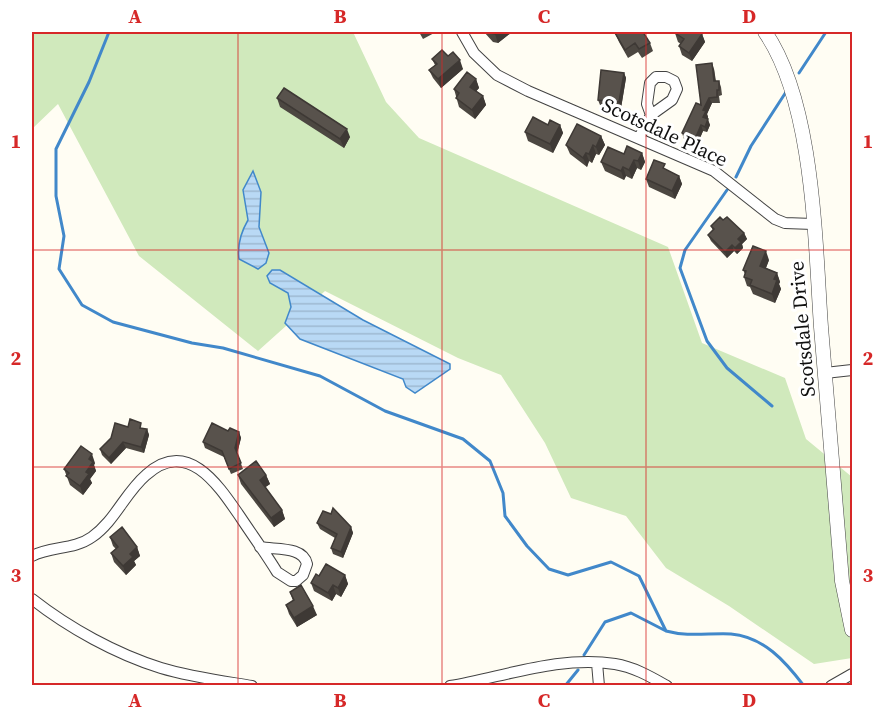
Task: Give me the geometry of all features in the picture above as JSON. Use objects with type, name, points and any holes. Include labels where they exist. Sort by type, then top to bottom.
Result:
[{"type":"street","name":"Scotsdale Place","points":[[462,32],[474,53],[496,73],[528,91],[714,171],[775,219],[785,223],[813,224]]},
{"type":"street","name":"Scotsdale Drive","points":[[765,32],[795,94],[813,224],[842,581],[852,630]]},
{"type":"street","points":[[639,138],[651,115]]},
{"type":"street","points":[[825,373],[852,370]]},
{"type":"street","points":[[32,556],[55,547],[83,543],[94,536],[104,528],[144,476],[169,461],[187,463],[210,477],[261,546]]},
{"type":"street","points":[[32,599],[80,630],[138,659],[188,675],[252,686]]},
{"type":"street","points":[[597,663],[599,686]]},
{"type":"street","points":[[450,686],[555,664],[597,663],[617,664],[646,674],[667,686]]},
{"type":"street","points":[[831,686],[852,674]]},
{"type":"green space","points":[[32,32],[353,32],[386,102],[419,138],[668,247],[702,343],[785,378],[806,439],[852,477],[852,658],[814,664],[729,606],[666,568],[626,516],[571,498],[545,443],[501,375],[458,358],[325,291],[258,351],[139,256],[58,104],[32,129]]},
{"type":"water","points":[[253,171],[261,192],[259,227],[269,253],[266,263],[258,269],[239,259],[240,238],[248,220],[243,190]]},
{"type":"water","points":[[272,270],[280,270],[363,320],[450,364],[450,369],[415,393],[406,387],[403,379],[300,339],[285,323],[291,307],[288,293],[270,283],[267,276]]},
{"type":"building","points":[[643,32],[650,43],[639,49],[635,43],[625,50],[615,33]]},
{"type":"building","points":[[676,32],[702,34],[689,53],[679,46],[684,39]]},
{"type":"building","points":[[442,50],[448,56],[453,52],[460,60],[438,79],[429,70],[437,64],[432,59]]},
{"type":"building","points":[[712,63],[714,81],[719,81],[719,90],[717,90],[717,97],[709,98],[703,110],[706,111],[703,117],[708,119],[705,127],[701,125],[695,139],[682,133],[696,103],[701,105],[696,65]]},
{"type":"building","points":[[601,70],[624,73],[619,102],[598,100]]},
{"type":"building","points":[[467,72],[476,79],[470,87],[483,96],[472,110],[456,98],[459,93],[454,89]]},
{"type":"building","points":[[284,88],[347,129],[340,139],[277,98]]},
{"type":"building","points":[[533,117],[548,125],[550,120],[560,125],[550,144],[525,132]]},
{"type":"building","points":[[577,124],[601,136],[596,147],[593,145],[589,154],[586,153],[583,158],[566,145]]},
{"type":"building","points":[[627,146],[642,153],[638,161],[634,160],[629,170],[623,167],[621,171],[601,162],[608,147],[624,154]]},
{"type":"building","points":[[654,160],[665,164],[663,168],[679,176],[672,191],[646,179]]},
{"type":"building","points":[[720,217],[723,220],[727,217],[744,233],[738,239],[741,242],[735,248],[732,245],[725,252],[708,235],[714,229],[711,226]]},
{"type":"building","points":[[753,246],[766,251],[760,266],[777,273],[772,294],[750,285],[752,280],[744,277],[746,271],[743,270]]},
{"type":"building","points":[[130,419],[141,423],[140,428],[147,429],[141,447],[123,442],[109,458],[100,449],[111,438],[115,423],[128,427]]},
{"type":"building","points":[[212,423],[228,431],[230,428],[239,432],[235,448],[241,463],[229,469],[222,451],[203,442]]},
{"type":"building","points":[[81,446],[92,454],[89,459],[93,462],[86,472],[89,474],[80,486],[66,476],[69,473],[64,469]]},
{"type":"building","points":[[256,461],[266,475],[260,480],[282,510],[271,518],[238,475]]},
{"type":"building","points":[[333,508],[351,527],[341,552],[331,548],[337,534],[317,523],[323,511],[331,514]]},
{"type":"building","points":[[122,527],[137,547],[130,554],[133,557],[123,566],[111,553],[118,547],[110,537]]},
{"type":"building","points":[[326,564],[345,575],[338,588],[333,585],[328,593],[311,583],[316,574],[319,576]]},
{"type":"building","points":[[301,585],[313,606],[294,618],[286,605],[294,600],[290,592]]},
{"type":"waterway","points":[[109,32],[89,82],[56,149],[56,196],[64,236],[59,269],[82,305],[113,322],[192,343],[223,348],[320,376],[385,411],[463,439],[490,461],[503,493],[505,516],[527,546],[549,569],[568,575],[611,562],[639,576],[666,631],[690,634],[731,634],[754,640],[781,659],[804,686]]},
{"type":"waterway","points":[[799,73],[826,32]]},
{"type":"waterway","points":[[736,177],[751,146],[786,92]]},
{"type":"waterway","points":[[727,190],[685,250],[680,268],[707,341],[727,368],[772,406]]},
{"type":"waterway","points":[[584,655],[605,622],[631,613],[666,631]]},
{"type":"waterway","points":[[565,686],[578,670]]}]
